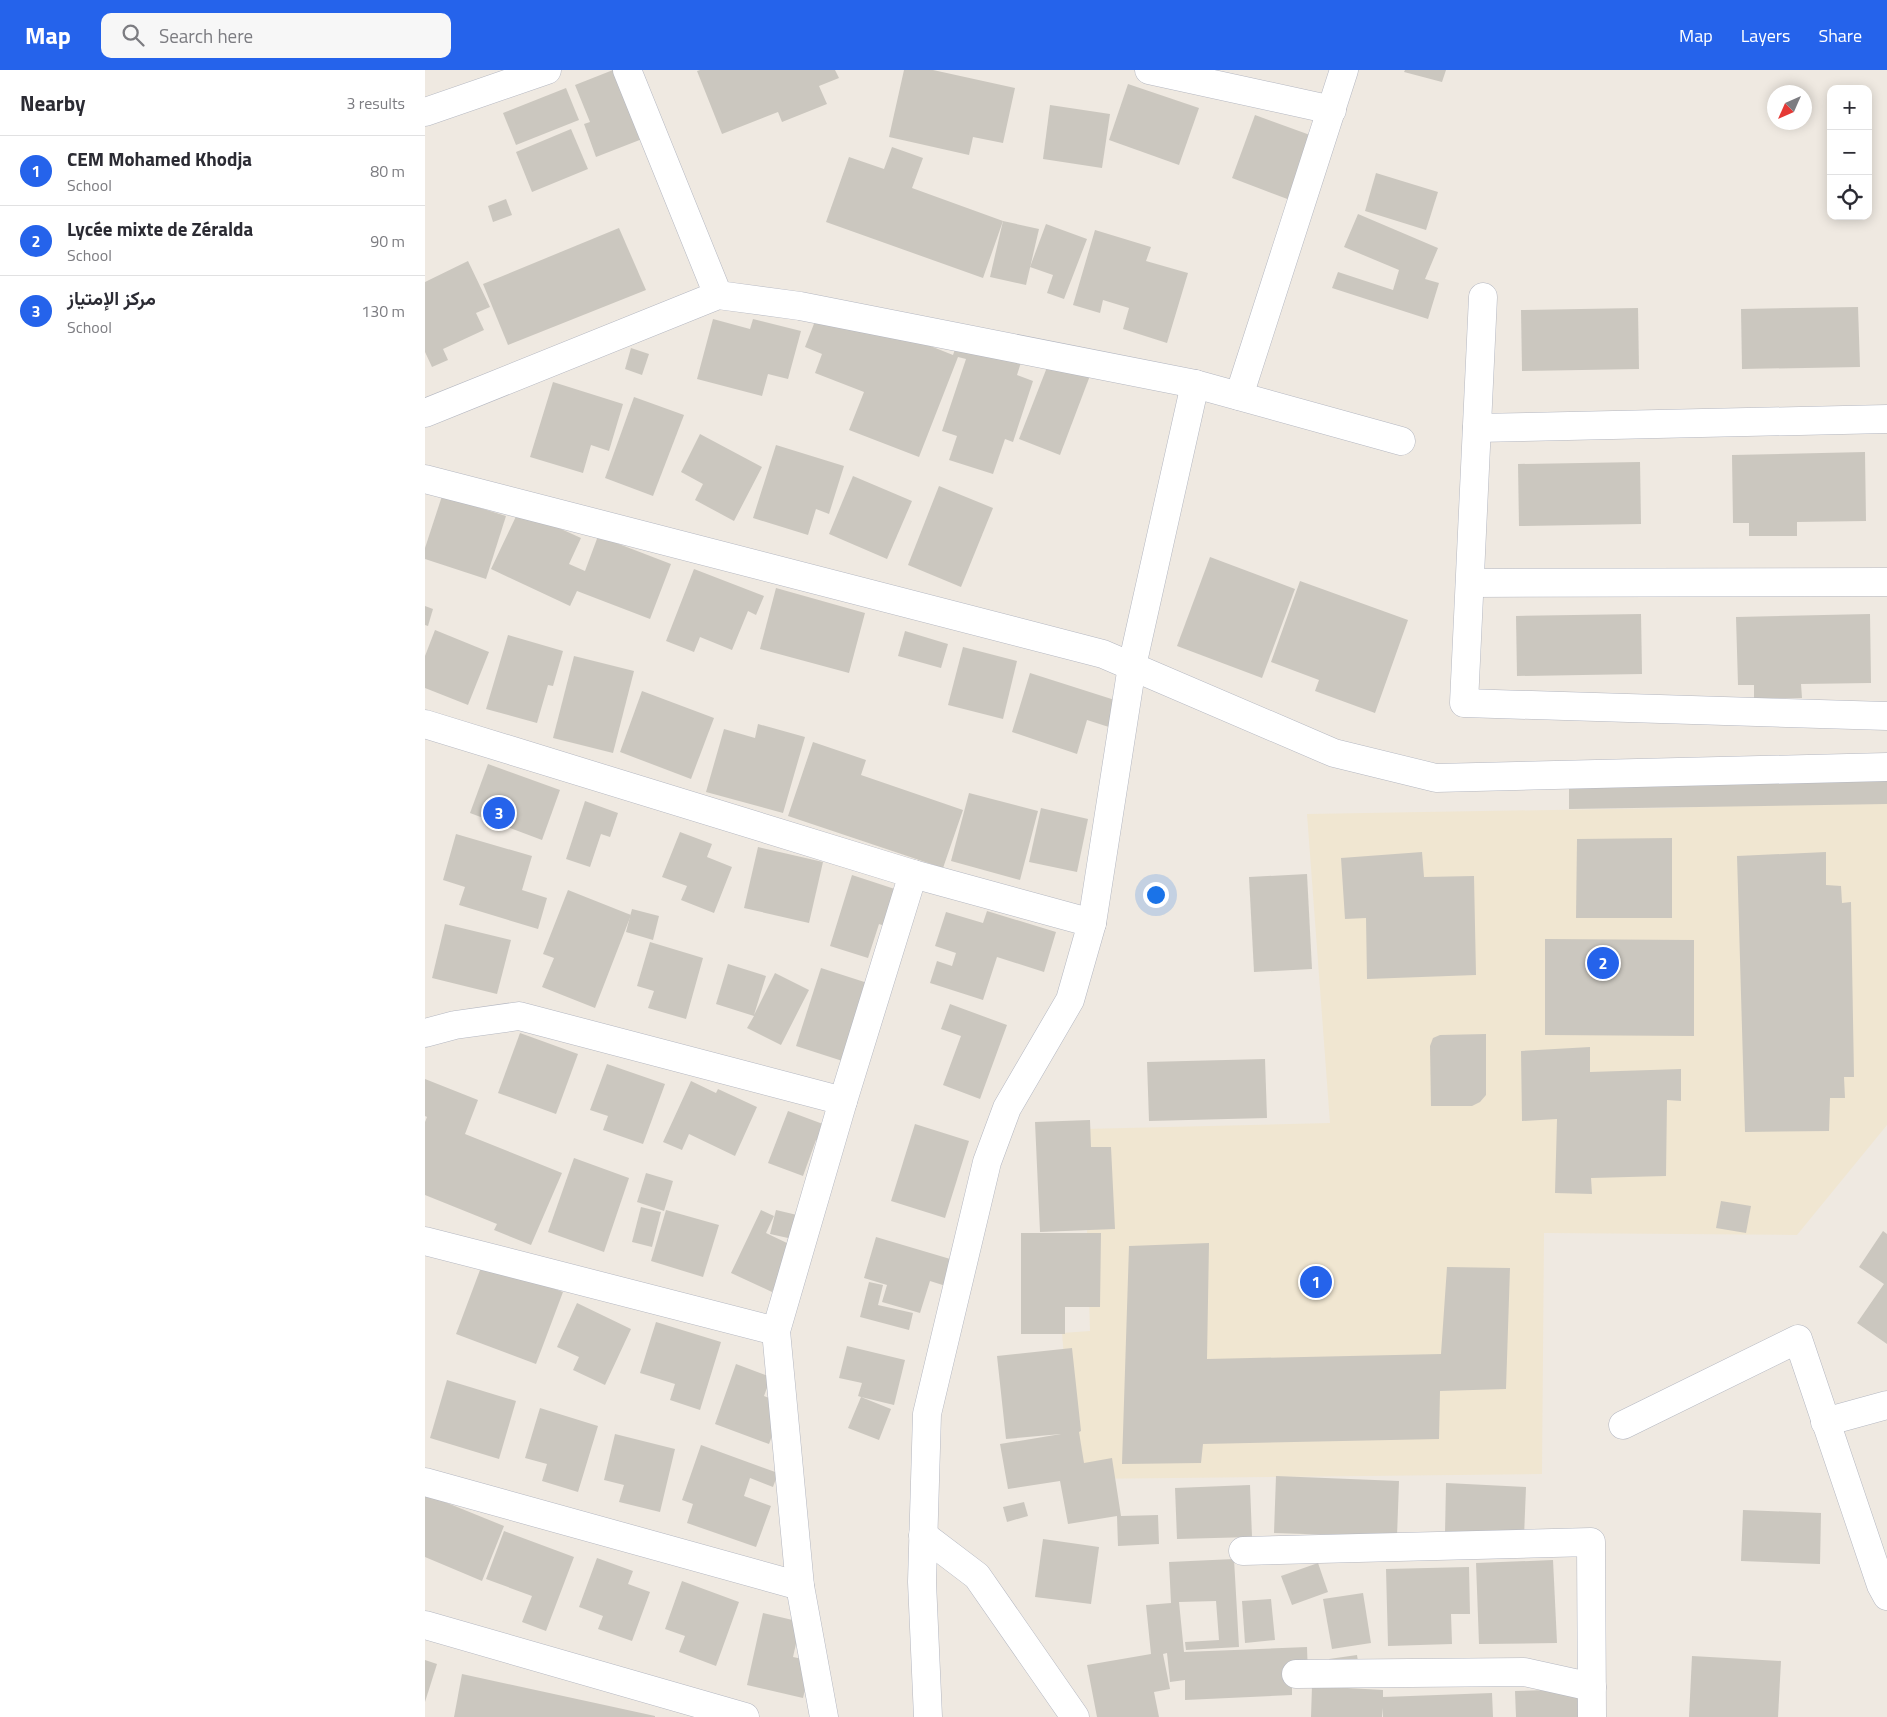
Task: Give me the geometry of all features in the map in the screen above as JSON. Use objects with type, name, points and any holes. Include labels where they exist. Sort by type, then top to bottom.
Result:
[{"type":"street","points":[[425,112],[547,70]]},
{"type":"street","points":[[627,70],[718,295]]},
{"type":"street","points":[[1149,70],[1332,110]]},
{"type":"street","points":[[1239,396],[1344,70]]},
{"type":"street","points":[[425,413],[718,295],[801,306],[1195,384],[1401,441]]},
{"type":"street","points":[[1483,297],[1464,703],[1887,716]]},
{"type":"street","points":[[928,1717],[922,1582],[927,1414],[987,1162],[1007,1108],[1070,1000],[1092,923],[1132,666],[1195,384]]},
{"type":"street","points":[[1477,428],[1887,419]]},
{"type":"street","points":[[425,479],[1103,654],[1334,753],[1436,778],[1887,767]]},
{"type":"street","points":[[1469,583],[1887,582]]},
{"type":"street","points":[[425,724],[913,874],[1092,923]]},
{"type":"street","points":[[824,1717],[800,1586],[776,1331],[843,1101],[913,874]]},
{"type":"street","points":[[425,1033],[455,1025],[519,1016],[843,1101]]},
{"type":"street","points":[[425,1242],[776,1331]]},
{"type":"street","points":[[1623,1425],[1798,1339],[1881,1585],[1887,1596]]},
{"type":"street","points":[[1825,1422],[1887,1405]]},
{"type":"street","points":[[425,1482],[800,1586]]},
{"type":"street","points":[[923,1535],[977,1576],[1075,1717]]},
{"type":"street","points":[[1243,1551],[1591,1542],[1592,1717]]},
{"type":"street","points":[[425,1625],[745,1717]]},
{"type":"street","points":[[1297,1674],[1524,1672],[1592,1687]]},
{"type":"shaded area","points":[[1887,800],[1887,1125],[1797,1235],[1544,1233],[1542,1474],[1074,1479],[1062,1333],[1090,1331],[1084,1129],[1330,1123],[1307,814],[1668,808]]},
{"type":"building","points":[[613,70],[630,70],[655,134],[596,157],[584,124],[590,122],[575,85]]},
{"type":"building","points":[[835,70],[839,78],[819,86],[827,104],[782,122],[778,112],[722,134],[697,71]]},
{"type":"building","points":[[904,70],[933,70],[1015,88],[1003,143],[973,137],[969,155],[889,137]]},
{"type":"building","points":[[1405,70],[1446,70],[1442,82],[1404,72]]},
{"type":"building","points":[[1128,84],[1199,108],[1179,165],[1109,140]]},
{"type":"building","points":[[566,88],[579,120],[516,145],[503,113]]},
{"type":"building","points":[[1050,105],[1110,114],[1102,168],[1043,159]]},
{"type":"building","points":[[1255,115],[1321,139],[1298,203],[1232,178]]},
{"type":"building","points":[[571,129],[588,169],[532,192],[516,152]]},
{"type":"building","points":[[892,147],[923,158],[912,188],[1003,221],[983,278],[826,222],[849,157],[884,169]]},
{"type":"building","points":[[1376,173],[1438,192],[1426,230],[1365,211]]},
{"type":"building","points":[[506,199],[512,215],[493,222],[488,206]]},
{"type":"building","points":[[1358,214],[1438,248],[1425,279],[1439,283],[1428,319],[1332,288],[1338,272],[1393,290],[1399,270],[1344,247]]},
{"type":"building","points":[[1003,221],[1039,229],[1026,285],[990,277]]},
{"type":"building","points":[[1046,224],[1087,239],[1064,299],[1047,293],[1053,275],[1030,267]]},
{"type":"building","points":[[619,228],[646,290],[508,345],[483,284]]},
{"type":"building","points":[[1095,230],[1151,247],[1146,261],[1188,273],[1167,343],[1123,329],[1129,308],[1103,300],[1100,313],[1073,305]]},
{"type":"building","points":[[468,261],[490,307],[476,313],[484,330],[443,349],[448,360],[432,367],[425,352],[425,282]]},
{"type":"building","points":[[822,303],[953,355],[960,335],[1023,356],[1017,375],[1033,381],[1013,442],[1005,439],[993,474],[949,460],[957,436],[942,431],[966,359],[958,357],[919,457],[849,430],[864,392],[815,373],[822,354],[805,347]]},
{"type":"building","points":[[1858,307],[1860,367],[1742,369],[1741,309]]},
{"type":"building","points":[[1638,308],[1639,369],[1522,371],[1521,310]]},
{"type":"building","points":[[713,319],[750,329],[753,319],[801,331],[788,379],[768,374],[762,396],[697,379]]},
{"type":"building","points":[[631,348],[649,354],[642,375],[625,369]]},
{"type":"building","points":[[1051,357],[1091,373],[1060,455],[1019,439]]},
{"type":"building","points":[[553,382],[623,404],[609,451],[591,445],[583,473],[530,457]]},
{"type":"building","points":[[634,397],[684,415],[653,496],[605,478]]},
{"type":"building","points":[[700,434],[762,467],[734,521],[695,500],[703,484],[681,472]]},
{"type":"building","points":[[776,445],[844,466],[829,514],[816,509],[808,535],[753,518]]},
{"type":"building","points":[[1865,452],[1866,521],[1797,522],[1797,536],[1749,536],[1749,523],[1733,523],[1732,455]]},
{"type":"building","points":[[1640,462],[1641,524],[1519,526],[1518,464]]},
{"type":"building","points":[[853,476],[912,501],[887,559],[829,534]]},
{"type":"building","points":[[939,486],[993,508],[961,587],[908,565]]},
{"type":"building","points":[[442,496],[506,516],[486,579],[425,559],[425,548]]},
{"type":"building","points":[[519,510],[581,538],[569,564],[585,571],[598,536],[671,564],[650,619],[577,591],[570,606],[491,569]]},
{"type":"building","points":[[1210,557],[1295,589],[1262,678],[1177,646]]},
{"type":"building","points":[[694,569],[764,596],[756,615],[748,611],[732,650],[700,637],[694,652],[666,641]]},
{"type":"building","points":[[1300,581],[1408,620],[1375,713],[1315,691],[1319,680],[1271,662]]},
{"type":"building","points":[[776,588],[865,613],[849,673],[760,649]]},
{"type":"building","points":[[425,606],[433,609],[428,626],[425,625]]},
{"type":"building","points":[[1641,614],[1642,674],[1517,676],[1516,616]]},
{"type":"building","points":[[1870,614],[1871,683],[1801,684],[1802,698],[1754,698],[1754,685],[1738,685],[1736,617]]},
{"type":"building","points":[[435,630],[489,652],[468,705],[425,688],[425,656]]},
{"type":"building","points":[[905,631],[948,644],[941,668],[898,656]]},
{"type":"building","points":[[508,635],[563,651],[553,686],[548,685],[537,723],[486,709]]},
{"type":"building","points":[[963,647],[1017,661],[1003,719],[948,705]]},
{"type":"building","points":[[574,656],[634,671],[613,753],[553,738]]},
{"type":"building","points":[[1030,673],[1121,702],[1112,728],[1087,720],[1077,754],[1012,732]]},
{"type":"building","points":[[642,691],[714,718],[691,779],[620,752]]},
{"type":"building","points":[[758,724],[805,737],[783,813],[706,792],[724,729],[755,738]]},
{"type":"building","points":[[813,742],[866,760],[861,775],[963,810],[943,868],[788,816]]},
{"type":"building","points":[[1887,762],[1887,804],[1569,809],[1569,767]]},
{"type":"building","points":[[488,764],[560,790],[542,840],[470,813]]},
{"type":"building","points":[[969,793],[1038,811],[1020,880],[951,861]]},
{"type":"building","points":[[585,801],[618,813],[610,837],[601,834],[590,867],[566,859]]},
{"type":"building","points":[[1041,808],[1088,819],[1077,872],[1029,862]]},
{"type":"building","points":[[680,832],[712,844],[707,857],[732,867],[714,913],[681,900],[687,886],[662,877]]},
{"type":"building","points":[[456,834],[532,856],[522,890],[547,898],[538,929],[459,905],[465,887],[443,880]]},
{"type":"building","points":[[1672,838],[1672,918],[1576,918],[1577,839]]},
{"type":"building","points":[[758,847],[823,862],[809,923],[744,908]]},
{"type":"building","points":[[1422,852],[1424,877],[1474,876],[1476,975],[1367,979],[1366,918],[1345,919],[1341,858]]},
{"type":"building","points":[[1826,852],[1826,885],[1841,886],[1842,903],[1851,902],[1854,1077],[1844,1077],[1845,1098],[1830,1098],[1829,1131],[1745,1132],[1737,856]]},
{"type":"building","points":[[1307,874],[1312,969],[1254,972],[1249,877]]},
{"type":"building","points":[[852,875],[907,893],[896,930],[879,924],[868,958],[830,946]]},
{"type":"building","points":[[568,890],[631,915],[595,1008],[542,987],[554,958],[543,954]]},
{"type":"building","points":[[632,909],[659,916],[653,940],[626,932]]},
{"type":"building","points":[[987,911],[1056,932],[1044,972],[997,957],[983,1000],[930,983],[937,961],[952,966],[956,953],[935,946],[946,912],[983,923]]},
{"type":"building","points":[[445,924],[511,940],[497,994],[432,978]]},
{"type":"building","points":[[1545,939],[1694,940],[1694,1036],[1545,1035]]},
{"type":"building","points":[[650,942],[703,958],[686,1019],[648,1008],[654,991],[637,986]]},
{"type":"building","points":[[728,964],[766,976],[754,1015],[775,973],[809,990],[781,1045],[747,1028],[754,1016],[716,1004]]},
{"type":"building","points":[[821,968],[883,988],[858,1066],[796,1046]]},
{"type":"building","points":[[950,1004],[1007,1025],[980,1099],[943,1085],[961,1036],[941,1029]]},
{"type":"building","points":[[520,1033],[578,1054],[556,1114],[498,1093]]},
{"type":"building","points":[[1486,1034],[1486,1095],[1480,1102],[1472,1106],[1431,1106],[1430,1046],[1433,1038],[1440,1035]]},
{"type":"building","points":[[1590,1047],[1590,1072],[1681,1069],[1681,1101],[1667,1100],[1666,1176],[1591,1178],[1592,1194],[1555,1193],[1557,1119],[1522,1121],[1521,1051]]},
{"type":"building","points":[[1265,1059],[1267,1118],[1149,1121],[1147,1062]]},
{"type":"building","points":[[607,1064],[665,1084],[643,1144],[603,1130],[608,1116],[590,1110]]},
{"type":"building","points":[[425,1079],[478,1100],[465,1134],[562,1173],[531,1245],[494,1230],[497,1224],[425,1195],[425,1122],[427,1117],[425,1116]]},
{"type":"building","points":[[691,1081],[716,1093],[718,1089],[757,1107],[735,1156],[689,1134],[682,1150],[663,1142]]},
{"type":"building","points":[[788,1111],[839,1130],[834,1146],[816,1140],[803,1176],[768,1163]]},
{"type":"building","points":[[1090,1120],[1091,1147],[1111,1147],[1115,1229],[1040,1232],[1035,1122]]},
{"type":"building","points":[[915,1124],[969,1141],[945,1218],[891,1201]]},
{"type":"building","points":[[574,1158],[629,1178],[604,1252],[548,1232]]},
{"type":"building","points":[[646,1173],[673,1181],[664,1211],[637,1202]]},
{"type":"building","points":[[1721,1201],[1751,1206],[1746,1233],[1716,1228]]},
{"type":"building","points":[[641,1207],[661,1212],[652,1247],[632,1242]]},
{"type":"building","points":[[666,1210],[719,1225],[703,1277],[651,1261]]},
{"type":"building","points":[[761,1210],[774,1216],[766,1233],[787,1243],[788,1238],[770,1234],[776,1210],[814,1219],[789,1255],[772,1292],[731,1273]]},
{"type":"building","points":[[1883,1231],[1887,1234],[1887,1344],[1857,1323],[1884,1284],[1859,1267]]},
{"type":"building","points":[[1021,1233],[1101,1233],[1100,1307],[1065,1307],[1065,1334],[1021,1334]]},
{"type":"building","points":[[876,1237],[957,1261],[949,1287],[930,1281],[920,1313],[882,1302],[887,1285],[864,1278]]},
{"type":"building","points":[[1209,1243],[1207,1359],[1441,1354],[1447,1267],[1510,1268],[1506,1389],[1440,1391],[1439,1439],[1203,1444],[1201,1463],[1122,1464],[1129,1246]]},
{"type":"building","points":[[483,1262],[563,1292],[536,1364],[456,1334]]},
{"type":"building","points":[[869,1282],[883,1285],[878,1305],[913,1313],[909,1330],[860,1317]]},
{"type":"building","points":[[577,1303],[631,1329],[605,1385],[573,1370],[579,1357],[557,1347]]},
{"type":"building","points":[[656,1322],[721,1342],[700,1410],[670,1400],[675,1384],[640,1373]]},
{"type":"building","points":[[847,1346],[905,1360],[894,1405],[858,1396],[862,1383],[839,1378]]},
{"type":"building","points":[[1072,1348],[1081,1431],[1079,1432],[1084,1463],[1112,1458],[1121,1516],[1158,1515],[1159,1544],[1118,1546],[1117,1516],[1068,1524],[1060,1481],[1008,1489],[1000,1444],[1061,1434],[1006,1439],[997,1356]]},
{"type":"building","points":[[736,1364],[771,1377],[764,1396],[784,1404],[769,1444],[715,1424]]},
{"type":"building","points":[[447,1380],[516,1401],[499,1459],[430,1438]]},
{"type":"building","points":[[861,1397],[891,1409],[879,1440],[848,1428]]},
{"type":"building","points":[[540,1408],[598,1426],[578,1492],[542,1481],[547,1464],[525,1458]]},
{"type":"building","points":[[615,1434],[675,1449],[660,1512],[619,1502],[624,1485],[604,1480]]},
{"type":"building","points":[[701,1445],[778,1473],[773,1487],[750,1478],[744,1496],[771,1506],[756,1547],[687,1523],[693,1504],[682,1500]]},
{"type":"building","points":[[1276,1476],[1399,1481],[1397,1537],[1274,1533]]},
{"type":"building","points":[[1446,1483],[1526,1487],[1524,1537],[1445,1534]]},
{"type":"building","points":[[1250,1485],[1252,1537],[1177,1539],[1175,1488]]},
{"type":"building","points":[[425,1494],[504,1526],[482,1581],[425,1557]]},
{"type":"building","points":[[1024,1502],[1028,1516],[1007,1522],[1003,1507]]},
{"type":"building","points":[[1743,1510],[1821,1513],[1820,1564],[1741,1561]]},
{"type":"building","points":[[504,1531],[574,1557],[546,1631],[522,1622],[532,1596],[486,1579]]},
{"type":"building","points":[[1043,1539],[1099,1547],[1091,1604],[1035,1597]]},
{"type":"building","points":[[597,1558],[633,1571],[628,1584],[650,1592],[632,1641],[598,1629],[603,1616],[579,1607]]},
{"type":"building","points":[[1234,1559],[1239,1647],[1186,1650],[1185,1642],[1219,1640],[1216,1601],[1179,1602],[1184,1652],[1307,1647],[1308,1677],[1292,1677],[1292,1695],[1185,1700],[1185,1680],[1170,1682],[1167,1653],[1163,1654],[1170,1689],[1154,1692],[1159,1717],[1097,1717],[1087,1665],[1151,1654],[1146,1605],[1171,1603],[1169,1562]]},
{"type":"building","points":[[1553,1560],[1557,1643],[1479,1644],[1476,1563]]},
{"type":"building","points":[[1318,1563],[1328,1592],[1292,1605],[1281,1576]]},
{"type":"building","points":[[1469,1567],[1470,1614],[1451,1614],[1452,1644],[1388,1646],[1386,1569]]},
{"type":"building","points":[[682,1581],[739,1602],[716,1666],[679,1652],[685,1636],[665,1629]]},
{"type":"building","points":[[1363,1593],[1371,1643],[1332,1649],[1323,1599]]},
{"type":"building","points":[[1271,1599],[1275,1640],[1245,1643],[1242,1601]]},
{"type":"building","points":[[763,1613],[801,1622],[793,1657],[812,1661],[803,1698],[747,1685]]},
{"type":"building","points":[[1357,1655],[1359,1668],[1331,1672],[1329,1659]]},
{"type":"building","points":[[1692,1656],[1781,1661],[1778,1717],[1689,1717]]},
{"type":"building","points":[[425,1660],[437,1664],[425,1702]]},
{"type":"building","points":[[462,1674],[655,1716],[655,1717],[454,1717]]},
{"type":"building","points":[[1312,1686],[1383,1690],[1383,1697],[1492,1693],[1493,1717],[1383,1717],[1382,1708],[1382,1717],[1311,1717]]},
{"type":"building","points":[[1579,1689],[1580,1717],[1516,1717],[1515,1691]]},
{"type":"place","name":"مركز الإمتياز","points":[[499,813]]},
{"type":"place","name":"Lycée mixte de Zéralda","points":[[1603,963]]},
{"type":"place","name":"CEM Mohamed Khodja","points":[[1316,1282]]}]
